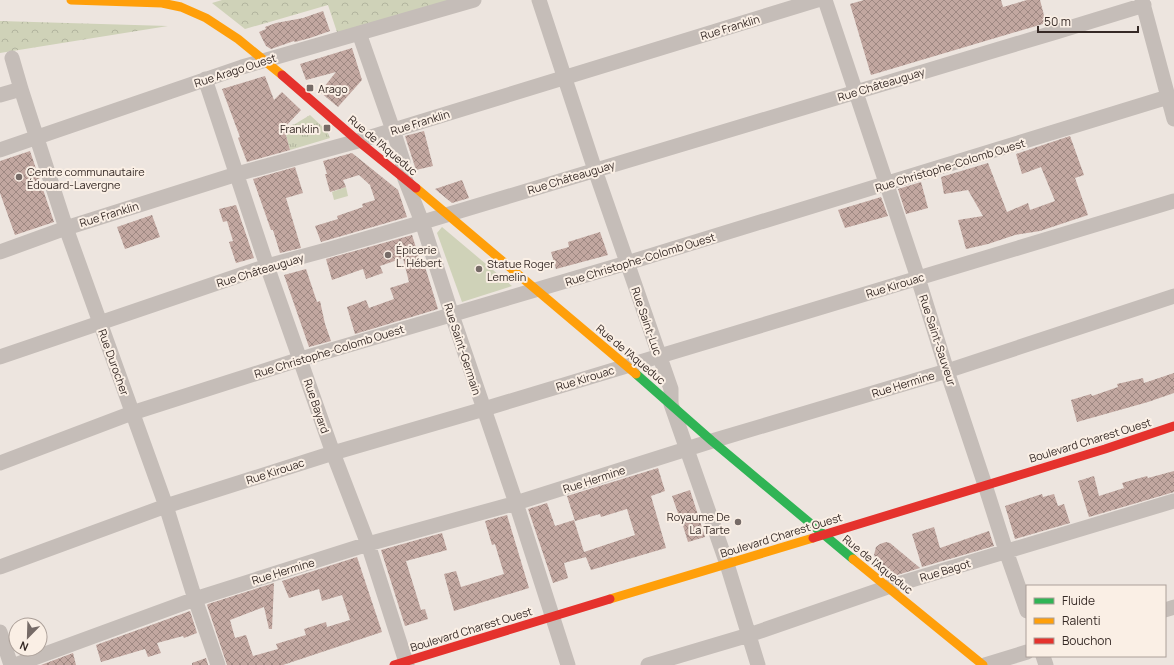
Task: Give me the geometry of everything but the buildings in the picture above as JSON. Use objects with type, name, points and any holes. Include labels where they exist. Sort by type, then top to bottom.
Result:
[{"type":"street","name":"Rue de l'Aqueduc","points":[[71,0],[162,3],[181,7],[211,21],[238,39],[265,60],[358,141],[627,366],[712,441],[824,535],[984,665]]},
{"type":"street","name":"Rue Arago Ouest","points":[[0,150],[205,79],[265,60],[474,0]]},
{"type":"street","name":"Rue Saint-Luc","points":[[539,0],[595,170],[671,389],[671,404],[727,564],[758,665]]},
{"type":"street","name":"Rue Franklin","points":[[0,252],[66,228],[237,174],[358,141],[817,0]]},
{"type":"street","name":"Rue Saint-Sauveur","points":[[825,0],[857,92],[947,371],[1026,608]]},
{"type":"street","name":"Rue Châteauguay","points":[[0,357],[267,266],[422,222],[857,92],[1056,32],[1143,2]]},
{"type":"street","points":[[1143,2],[1174,119]]},
{"type":"street","name":"Rue Saint-Germain","points":[[359,33],[403,161],[402,169],[405,179],[422,222],[516,503],[568,665]]},
{"type":"street","name":"Rue Durocher","points":[[12,58],[66,228],[166,506],[195,599],[218,665]]},
{"type":"street","name":"Rue Bayard","points":[[205,79],[267,266],[368,544],[402,664]]},
{"type":"street","points":[[0,95],[21,89]]},
{"type":"street","name":"Rue Christophe-Colomb Ouest","points":[[0,463],[132,413],[301,359],[627,263],[1168,97]]},
{"type":"street","name":"Rue Kirouac","points":[[0,568],[166,506],[334,453],[1174,201]]},
{"type":"street","name":"Rue Hermine","points":[[14,665],[195,599],[368,544],[516,503],[712,441],[947,371],[1174,296]]},
{"type":"street","name":"Boulevard Charest Ouest","points":[[402,664],[552,616],[824,535],[1105,449],[1174,426]]},
{"type":"street","name":"Rue Bagot","points":[[648,665],[749,635],[888,587],[1174,501]]},
{"type":"street","points":[[0,632],[11,665]]},
{"type":"street","points":[[984,665],[1026,652]]},
{"type":"green space","points":[[222,0],[457,0],[338,35],[328,5],[245,29],[212,3]]},
{"type":"green space","points":[[0,21],[168,26],[0,53]]},
{"type":"green space","points":[[310,115],[327,131],[330,138],[290,150],[284,127],[295,124]]},
{"type":"green space","points":[[346,187],[348,196],[334,200],[332,192]]},
{"type":"green space","points":[[442,227],[512,286],[462,302],[437,233]]},
{"type":"traffic: fast","points":[[636,374],[712,441],[853,559]]},
{"type":"traffic: slow","points":[[71,0],[162,3],[181,7],[206,18],[238,39],[282,75]]},
{"type":"traffic: slow","points":[[416,188],[636,374]]},
{"type":"traffic: slow","points":[[610,599],[813,538]]},
{"type":"traffic: slow","points":[[853,559],[983,665]]},
{"type":"traffic: jam","points":[[282,75],[358,141],[416,188]]},
{"type":"traffic: jam","points":[[813,538],[1105,449],[1174,426]]},
{"type":"traffic: jam","points":[[394,665],[610,599]]},
{"type":"place","name":"Arago","points":[[310,88]]},
{"type":"place","name":"Franklin","points":[[327,128]]},
{"type":"place","name":"Centre communautaire Édouard-Lavergne","points":[[19,177]]},
{"type":"place","name":"Épicerie L. Hébert","points":[[388,255]]},
{"type":"place","name":"Statue Roger Lemelin","points":[[479,269]]},
{"type":"place","name":"Royaume De La Tarte","points":[[738,522]]}]
